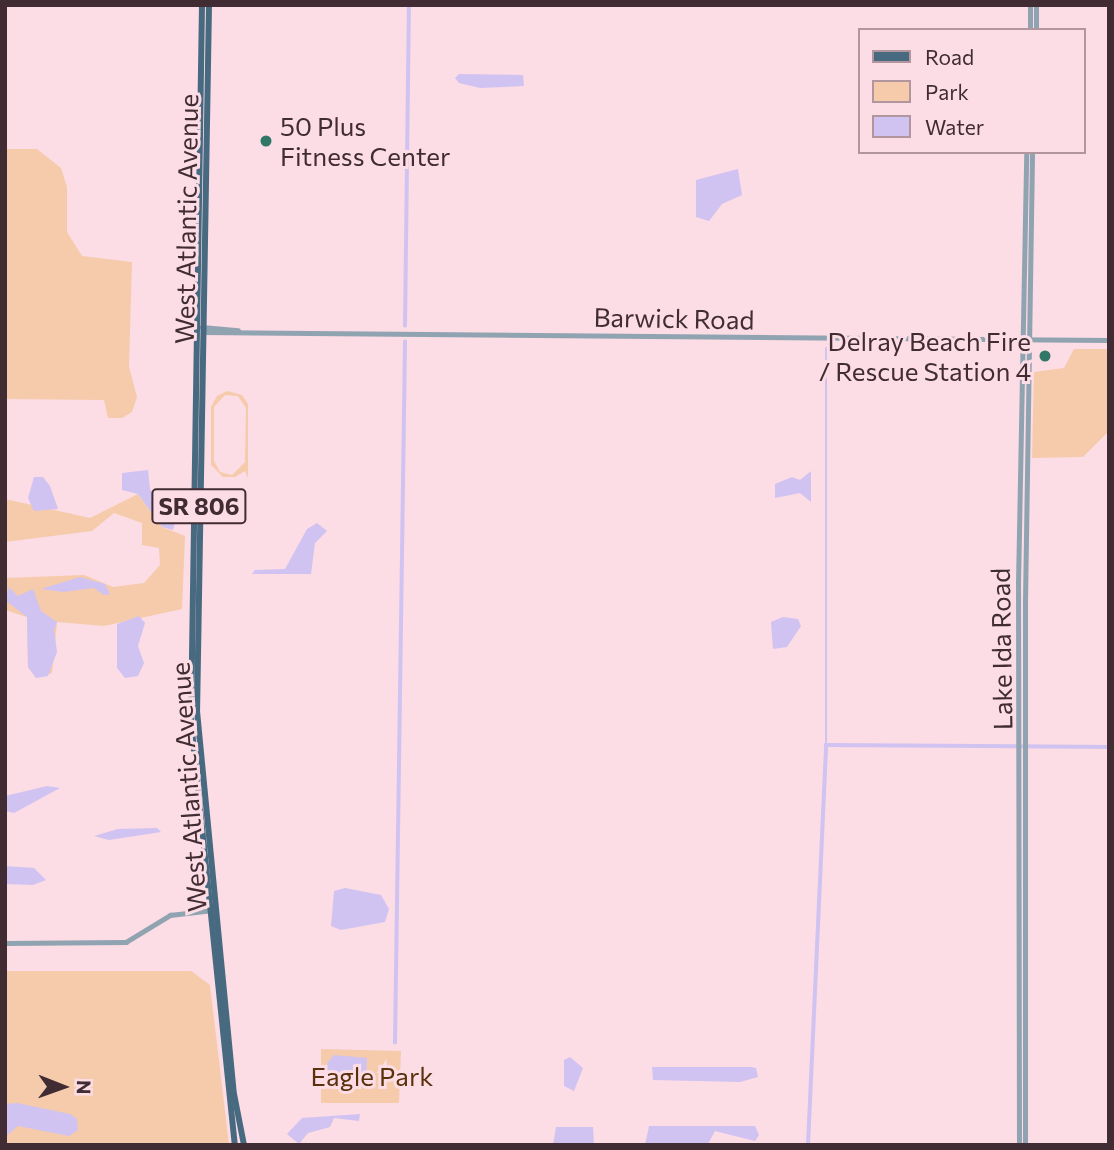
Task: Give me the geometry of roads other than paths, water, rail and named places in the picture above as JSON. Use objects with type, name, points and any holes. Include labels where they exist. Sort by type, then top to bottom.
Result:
[{"type":"main road","name":"West Atlantic Avenue","points":[[199,329],[204,215],[198,192],[202,5]]},
{"type":"main road","name":"West Atlantic Avenue","points":[[209,5],[201,204],[197,693],[202,804],[221,1033],[235,1145]]},
{"type":"main road","points":[[202,23],[209,33]]},
{"type":"main road","name":"West Atlantic Avenue","points":[[212,910],[244,1145]]},
{"type":"main road","points":[[221,1033],[230,1047]]},
{"type":"street","points":[[1030,5],[1030,28]]},
{"type":"street","points":[[1036,28],[1037,5]]},
{"type":"street","name":"Lake Ida Road","points":[[1019,1145],[1025,753],[1028,740],[1024,602],[1026,154]]},
{"type":"street","name":"Lake Ida Road","points":[[1025,1145],[1025,753],[1021,739],[1018,584],[1032,154]]},
{"type":"street","name":"Barwick Road","points":[[199,329],[1109,340]]},
{"type":"street","points":[[5,943],[125,942],[170,915],[212,910]]},
{"type":"water","points":[[459,74],[523,75],[524,86],[480,88],[459,83],[455,78]]},
{"type":"water","points":[[738,169],[742,195],[722,204],[709,221],[696,217],[696,180]]},
{"type":"water","points":[[148,470],[150,489],[166,519],[175,523],[173,530],[162,527],[138,494],[122,490],[122,473]]},
{"type":"water","points":[[811,471],[811,502],[800,493],[775,498],[775,484],[792,477],[800,480]]},
{"type":"water","points":[[34,477],[43,477],[50,486],[58,509],[34,511],[28,498]]},
{"type":"water","points":[[317,523],[327,531],[315,543],[311,574],[252,574],[255,570],[285,569],[307,529]]},
{"type":"water","points":[[80,577],[105,584],[110,594],[104,595],[94,588],[63,592],[41,589]]},
{"type":"water","points":[[9,587],[18,596],[33,589],[41,611],[57,622],[54,630],[57,652],[48,676],[36,678],[28,667],[27,617],[5,600]]},
{"type":"water","points":[[139,616],[145,623],[138,646],[144,663],[138,676],[125,678],[117,668],[117,624]]},
{"type":"water","points":[[783,617],[798,619],[801,626],[787,647],[773,649],[771,622]]},
{"type":"water","points":[[47,786],[60,788],[14,813],[5,811],[5,796]]},
{"type":"water","points":[[157,828],[161,832],[109,840],[94,836],[118,829]]},
{"type":"water","points":[[5,866],[34,868],[46,880],[33,885],[5,884]]},
{"type":"water","points":[[345,888],[381,895],[389,909],[385,922],[341,930],[331,926],[334,891]]},
{"type":"water","points":[[334,1055],[367,1058],[366,1082],[351,1076],[328,1075],[327,1063]]},
{"type":"water","points":[[570,1057],[583,1068],[574,1091],[564,1086],[564,1060]]},
{"type":"water","points":[[652,1067],[750,1067],[756,1068],[758,1077],[740,1082],[653,1080]]},
{"type":"water","points":[[17,1103],[70,1114],[77,1119],[78,1130],[69,1136],[18,1126],[5,1137],[5,1104]]},
{"type":"water","points":[[360,1114],[359,1121],[334,1118],[330,1127],[308,1133],[299,1144],[287,1134],[302,1118]]},
{"type":"water","points":[[649,1126],[755,1126],[759,1135],[755,1141],[715,1131],[708,1144],[645,1145]]},
{"type":"water","points":[[556,1127],[593,1127],[594,1145],[553,1145]]},
{"type":"waterway","points":[[405,326],[409,5]]},
{"type":"waterway","points":[[395,1043],[405,342]]},
{"type":"waterway","points":[[826,348],[826,745]]},
{"type":"waterway","points":[[808,1145],[826,745],[1109,747]]},
{"type":"place","name":"50 Plus Fitness Center","points":[[266,141]]},
{"type":"place","name":"Delray Beach Fire / Rescue Station 4","points":[[1045,356]]},
{"type":"park label","name":"Eagle Park","points":[[372,1076]]}]
